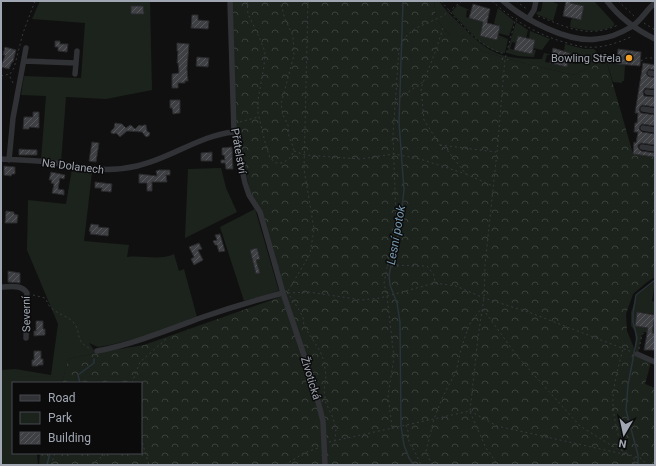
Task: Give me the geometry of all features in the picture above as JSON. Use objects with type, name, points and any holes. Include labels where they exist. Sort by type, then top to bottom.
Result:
[{"type":"street","name":"Přátelství","points":[[230,1],[234,132],[245,183],[260,212],[285,293]]},
{"type":"street","points":[[503,1],[538,25],[580,39],[596,40],[609,37],[633,26],[655,3]]},
{"type":"street","points":[[528,19],[532,13],[536,1]]},
{"type":"street","points":[[607,1],[633,26],[655,39]]},
{"type":"street","points":[[10,160],[13,118],[26,48]]},
{"type":"street","points":[[75,74],[78,51]]},
{"type":"street","points":[[24,60],[76,63]]},
{"type":"street","points":[[646,92],[655,93]]},
{"type":"street","points":[[643,109],[655,111]]},
{"type":"street","points":[[643,128],[655,130]]},
{"type":"street","name":"Na Dolanech","points":[[1,159],[48,162],[90,169],[120,170],[152,162],[198,142],[226,132],[234,132]]},
{"type":"street","points":[[642,148],[655,149]]},
{"type":"street","name":"Severní","points":[[1,287],[18,287],[24,289],[27,293],[26,338]]},
{"type":"street","points":[[97,351],[115,348],[250,301],[285,293]]},
{"type":"street","name":"Životická","points":[[285,293],[313,382],[323,420],[325,465]]},
{"type":"street","points":[[636,353],[655,362]]},
{"type":"path","points":[[1,76],[10,74],[14,68],[23,33],[35,1]]},
{"type":"path","points":[[247,1],[248,14],[260,39],[264,52],[264,66],[258,100],[259,117],[264,140],[270,158],[276,163],[283,163],[291,157],[294,151],[281,104],[294,55],[293,36],[285,19],[280,1]]},
{"type":"path","points":[[285,293],[310,254],[314,229],[305,175],[308,1]]},
{"type":"path","points":[[441,1],[479,41],[490,49],[506,54]]},
{"type":"path","points":[[392,428],[388,395],[394,358],[388,296],[384,283],[396,220],[393,134],[399,49],[407,35],[416,28],[443,16],[462,1]]},
{"type":"path","points":[[516,1],[532,13],[556,23],[584,31],[604,31],[618,25]]},
{"type":"path","points":[[498,465],[486,448],[470,411],[484,298],[485,265],[506,54],[515,21],[520,14]]},
{"type":"path","points":[[443,28],[421,88],[424,120],[440,145],[447,150],[466,174]]},
{"type":"path","points":[[641,61],[646,58],[655,58]]},
{"type":"path","points":[[10,74],[13,83],[19,85]]},
{"type":"path","points":[[395,100],[424,81]]},
{"type":"path","points":[[234,123],[259,117]]},
{"type":"path","points":[[440,145],[497,152]]},
{"type":"path","points":[[294,151],[305,155],[360,159],[394,154],[420,159],[466,174],[493,187]]},
{"type":"path","points":[[387,265],[427,266],[434,275],[435,283]]},
{"type":"path","points":[[285,293],[310,292],[362,300],[388,296],[435,283],[456,286],[484,298],[636,353],[642,334],[646,332],[655,332]]},
{"type":"path","points":[[27,293],[45,298],[51,307],[73,321],[76,325],[79,339],[86,346],[97,351]]},
{"type":"path","points":[[285,293],[293,300],[303,317],[304,326],[320,351],[324,361],[326,376],[324,391],[326,403],[336,429],[335,440]]},
{"type":"path","points":[[432,465],[426,451],[434,419],[443,396],[456,372],[460,349],[469,326],[482,308]]},
{"type":"path","points":[[482,308],[517,356],[580,426],[634,457]]},
{"type":"path","points":[[132,382],[140,362],[165,340],[166,331]]},
{"type":"path","points":[[622,451],[617,431],[613,403],[618,368],[624,349]]},
{"type":"path","points":[[285,465],[304,453],[335,440],[470,411],[497,426],[638,457],[648,465]]},
{"type":"path","points":[[405,425],[408,431],[409,443],[421,465]]},
{"type":"path","points":[[142,441],[149,465]]},
{"type":"path","points":[[51,465],[55,454]]},
{"type":"path","points":[[92,465],[106,454]]},
{"type":"path","points":[[634,457],[634,465]]},
{"type":"green space","points":[[40,1],[150,1],[152,90],[106,99],[66,97],[61,163],[41,160],[46,96],[21,95],[24,76],[81,78],[85,23],[32,19]]},
{"type":"green space","points":[[231,1],[434,1],[436,18],[443,28],[450,35],[461,35],[481,51],[526,64],[574,75],[606,60],[633,154],[655,157],[655,277],[633,294],[626,314],[627,331],[636,353],[635,356],[651,362],[645,384],[655,388],[655,465],[39,465],[40,454],[142,454],[142,382],[62,382],[68,359],[144,345],[286,295],[251,195],[236,128]]},
{"type":"green space","points":[[434,1],[439,1],[472,36],[481,43],[489,49],[506,56],[542,59],[544,53],[552,55],[547,55],[545,62],[567,66],[570,53],[564,51],[565,44],[584,49],[594,49],[603,60],[605,60],[574,75],[526,64],[481,51],[461,35],[450,35],[443,28],[436,18]]},
{"type":"green space","points":[[543,1],[550,1],[558,4],[553,21],[536,14],[537,12],[541,11]]},
{"type":"green space","points":[[571,1],[594,1],[614,23],[614,26],[603,30],[592,31],[570,27],[572,19],[581,20],[583,6],[570,3]]},
{"type":"green space","points":[[458,5],[472,11],[467,10],[466,17],[483,22],[480,36],[497,40],[498,35],[508,39],[505,53],[490,49],[468,31],[451,12]]},
{"type":"green space","points":[[498,8],[514,21],[509,36],[498,33],[500,26],[494,23]]},
{"type":"green space","points":[[516,22],[528,30],[526,38],[518,36],[517,43],[512,42],[510,49],[532,54],[533,50],[536,50],[534,57],[518,56],[507,53]]},
{"type":"green space","points":[[530,31],[550,39],[542,50],[533,48],[535,40],[529,39]]},
{"type":"green space","points":[[606,61],[625,65],[624,81],[622,81],[622,83],[613,82]]},
{"type":"green space","points":[[221,168],[226,188],[237,212],[185,238],[188,169]]},
{"type":"green space","points":[[72,169],[92,173],[84,241],[129,245],[127,257],[163,257],[174,254],[179,271],[184,269],[197,317],[146,336],[110,345],[98,347],[89,343],[96,353],[68,359],[62,382],[12,382],[12,454],[37,454],[38,465],[1,465],[1,370],[15,369],[51,375],[58,324],[27,250],[28,200],[66,204]]},
{"type":"green space","points":[[255,209],[279,291],[244,301],[220,227]]},
{"type":"green space","points":[[655,281],[652,301],[655,302],[655,319],[654,314],[637,312],[635,326],[652,329],[653,324],[655,324],[655,332],[642,333],[638,354],[636,353],[635,331],[631,326],[631,312],[637,295]]},
{"type":"building","points":[[566,1],[571,1],[570,3],[584,6],[581,20],[563,16]]},
{"type":"building","points":[[473,4],[490,9],[487,23],[500,26],[497,40],[480,36],[483,22],[469,18]]},
{"type":"building","points":[[131,6],[143,6],[144,14],[131,14]]},
{"type":"building","points":[[192,15],[198,15],[198,20],[209,21],[208,29],[191,28]]},
{"type":"building","points":[[518,36],[535,40],[532,54],[514,50]]},
{"type":"building","points":[[55,41],[60,41],[60,44],[68,44],[67,52],[58,51],[58,47],[55,47]]},
{"type":"building","points":[[177,43],[189,44],[187,69],[188,81],[185,81],[185,83],[178,83],[178,88],[172,88],[172,74],[179,73],[177,63]]},
{"type":"building","points":[[5,47],[16,50],[13,62],[9,69],[1,67],[5,55],[3,55]]},
{"type":"building","points":[[553,48],[570,53],[567,67],[550,63]]},
{"type":"building","name":"Bowling Střela","points":[[618,49],[641,52],[640,66],[617,64]]},
{"type":"building","points":[[197,57],[209,58],[208,67],[196,66]]},
{"type":"building","points":[[643,63],[655,65],[655,70],[649,69],[646,73],[648,76],[655,78],[655,89],[645,88],[643,92],[644,96],[655,97],[655,107],[642,105],[639,110],[641,113],[655,115],[655,126],[642,124],[639,129],[642,132],[655,134],[655,145],[641,143],[638,145],[638,148],[641,151],[655,153],[655,157],[633,154],[634,142],[636,143],[638,132],[634,132],[638,113],[635,113]]},
{"type":"building","points":[[170,100],[180,100],[180,113],[173,114],[172,108],[170,108]]},
{"type":"building","points":[[33,112],[39,112],[39,128],[29,127],[29,129],[23,129],[24,117],[33,117]]},
{"type":"building","points":[[115,123],[122,124],[126,128],[130,125],[135,129],[139,125],[146,125],[147,131],[150,133],[149,136],[146,137],[142,132],[127,131],[120,137],[116,133],[111,133]]},
{"type":"building","points":[[92,142],[99,143],[96,162],[89,161]]},
{"type":"building","points":[[232,147],[233,169],[226,169],[225,163],[221,163],[221,160],[225,160],[224,155],[222,155],[222,148]]},
{"type":"building","points":[[19,149],[37,150],[37,155],[19,155]]},
{"type":"building","points":[[212,152],[212,161],[201,161],[201,153]]},
{"type":"building","points":[[4,166],[15,167],[15,174],[12,174],[11,176],[4,175]]},
{"type":"building","points":[[170,170],[170,175],[166,175],[167,182],[152,182],[152,191],[147,191],[147,183],[139,183],[139,174],[157,176],[156,171]]},
{"type":"building","points":[[51,172],[65,175],[64,179],[60,178],[58,189],[64,190],[64,195],[52,193],[54,184],[51,183],[52,180],[49,180]]},
{"type":"building","points":[[95,182],[112,184],[111,192],[101,191],[102,188],[95,188]]},
{"type":"building","points":[[6,211],[14,212],[14,214],[18,215],[17,223],[5,223]]},
{"type":"building","points":[[91,224],[99,225],[98,227],[109,228],[108,236],[90,234],[91,232],[89,231]]},
{"type":"building","points":[[220,234],[225,251],[219,252],[217,245],[215,245],[213,241],[217,240],[215,235]]},
{"type":"building","points":[[199,243],[202,249],[198,250],[203,260],[194,265],[191,259],[194,257],[189,247]]},
{"type":"building","points":[[257,248],[260,259],[256,260],[260,273],[256,274],[250,250]]},
{"type":"building","points":[[8,271],[20,273],[20,283],[8,282]]},
{"type":"building","points":[[637,312],[655,315],[652,333],[655,333],[655,350],[644,350],[648,328],[635,326]]},
{"type":"building","points":[[36,321],[43,321],[45,335],[34,336],[34,331],[36,331]]},
{"type":"building","points":[[34,351],[41,351],[43,365],[32,366]]},
{"type":"waterway","name":"Lesní potok","points":[[403,1],[399,122],[404,190],[400,226],[389,275],[390,285],[397,303],[400,322],[401,426],[404,445],[409,458],[414,465]]},
{"type":"waterway","points":[[638,465],[638,455],[626,410],[628,385],[637,338],[633,322],[633,313],[636,295],[655,280]]},
{"type":"waterway","points":[[80,382],[78,375],[94,363],[94,359]]},
{"type":"waterway","points":[[47,465],[50,454]]},
{"type":"place","name":"Bowling Střela","points":[[629,58]]}]
